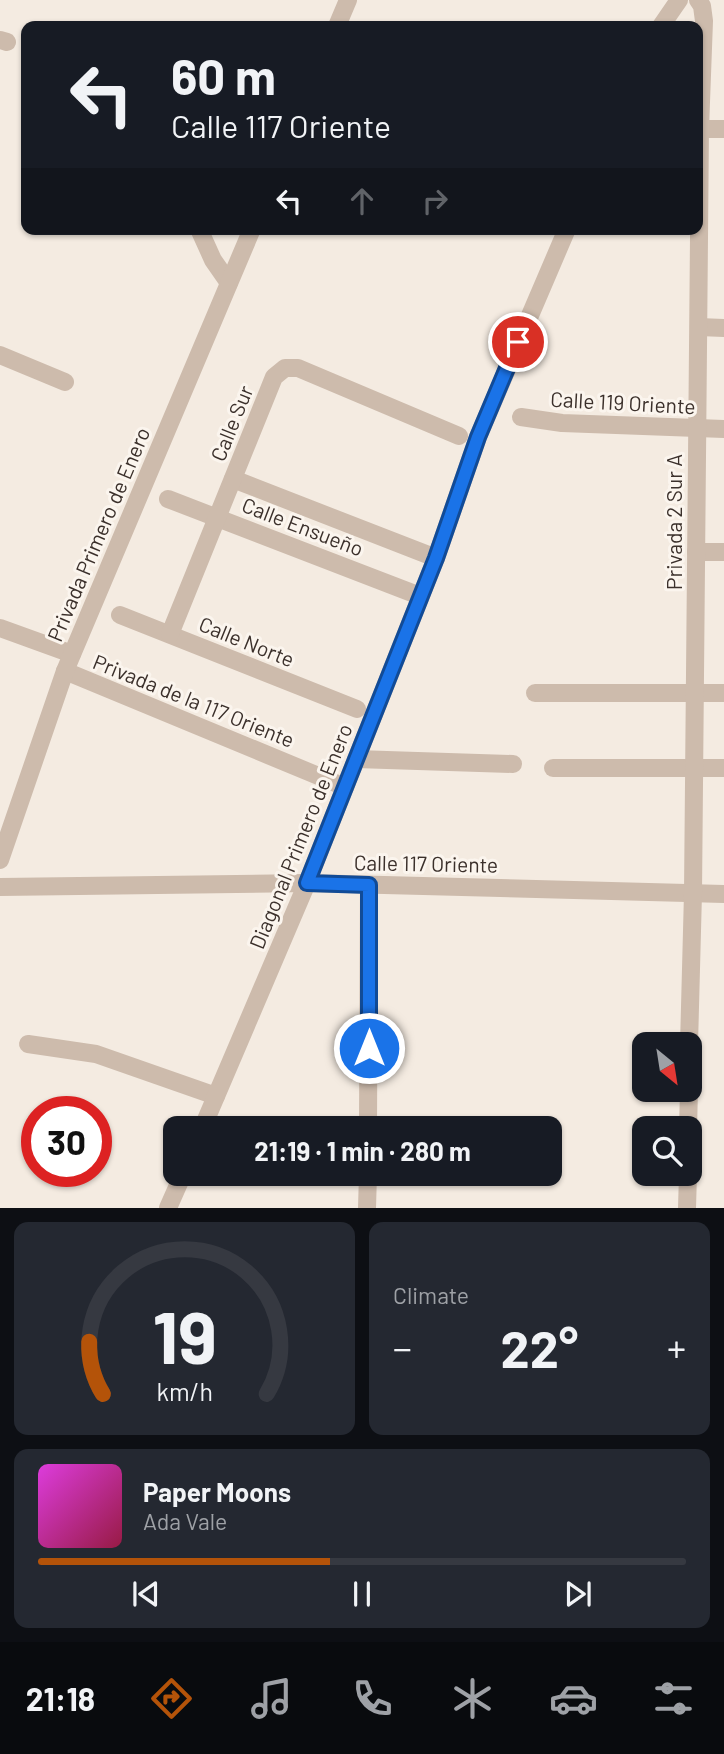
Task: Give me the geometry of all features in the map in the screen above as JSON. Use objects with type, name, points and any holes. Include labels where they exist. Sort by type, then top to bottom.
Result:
[{"type":"street","points":[[339,21],[348,0]]},
{"type":"street","points":[[664,21],[679,0]]},
{"type":"street","name":"Privada 2 Sur A","points":[[698,0],[702,6],[704,21],[703,48]]},
{"type":"street","points":[[703,129],[724,129]]},
{"type":"street","points":[[202,235],[213,260],[229,283]]},
{"type":"street","name":"Privada Primero de Enero","points":[[0,860],[65,671],[249,235]]},
{"type":"street","name":"Diagonal Primero de Enero","points":[[208,1116],[307,883],[436,558],[478,437],[564,235]]},
{"type":"street","name":"Privada 2 Sur A","points":[[690,1032],[699,235]]},
{"type":"street","points":[[699,327],[724,328]]},
{"type":"street","points":[[0,355],[65,382]]},
{"type":"street","name":"Calle Sur","points":[[170,635],[274,377],[285,368],[298,368],[459,436]]},
{"type":"street","name":"Calle 119 Oriente","points":[[521,417],[562,423],[724,429]]},
{"type":"street","name":"Calle Ensueño","points":[[233,479],[436,558]]},
{"type":"street","name":"Calle Ensueño","points":[[168,499],[421,596]]},
{"type":"street","points":[[696,552],[724,552]]},
{"type":"street","name":"Calle Norte","points":[[120,615],[357,709]]},
{"type":"street","points":[[0,628],[72,654]]},
{"type":"street","name":"Privada de la 117 Oriente","points":[[65,671],[345,787]]},
{"type":"street","points":[[535,693],[724,693]]},
{"type":"street","points":[[356,759],[513,764]]},
{"type":"street","points":[[553,768],[724,768]]},
{"type":"street","name":"Calle 117 Oriente","points":[[0,887],[307,883],[724,894]]},
{"type":"street","points":[[368,1116],[369,885]]},
{"type":"street","points":[[28,1044],[96,1054],[216,1096]]},
{"type":"street","points":[[168,1208],[178,1186]]},
{"type":"street","points":[[367,1208],[368,1186]]},
{"type":"street","points":[[687,1208],[688,1186]]},
{"type":"route","points":[[369,1048],[369,885],[307,883],[436,558],[478,437],[518,342]]}]
